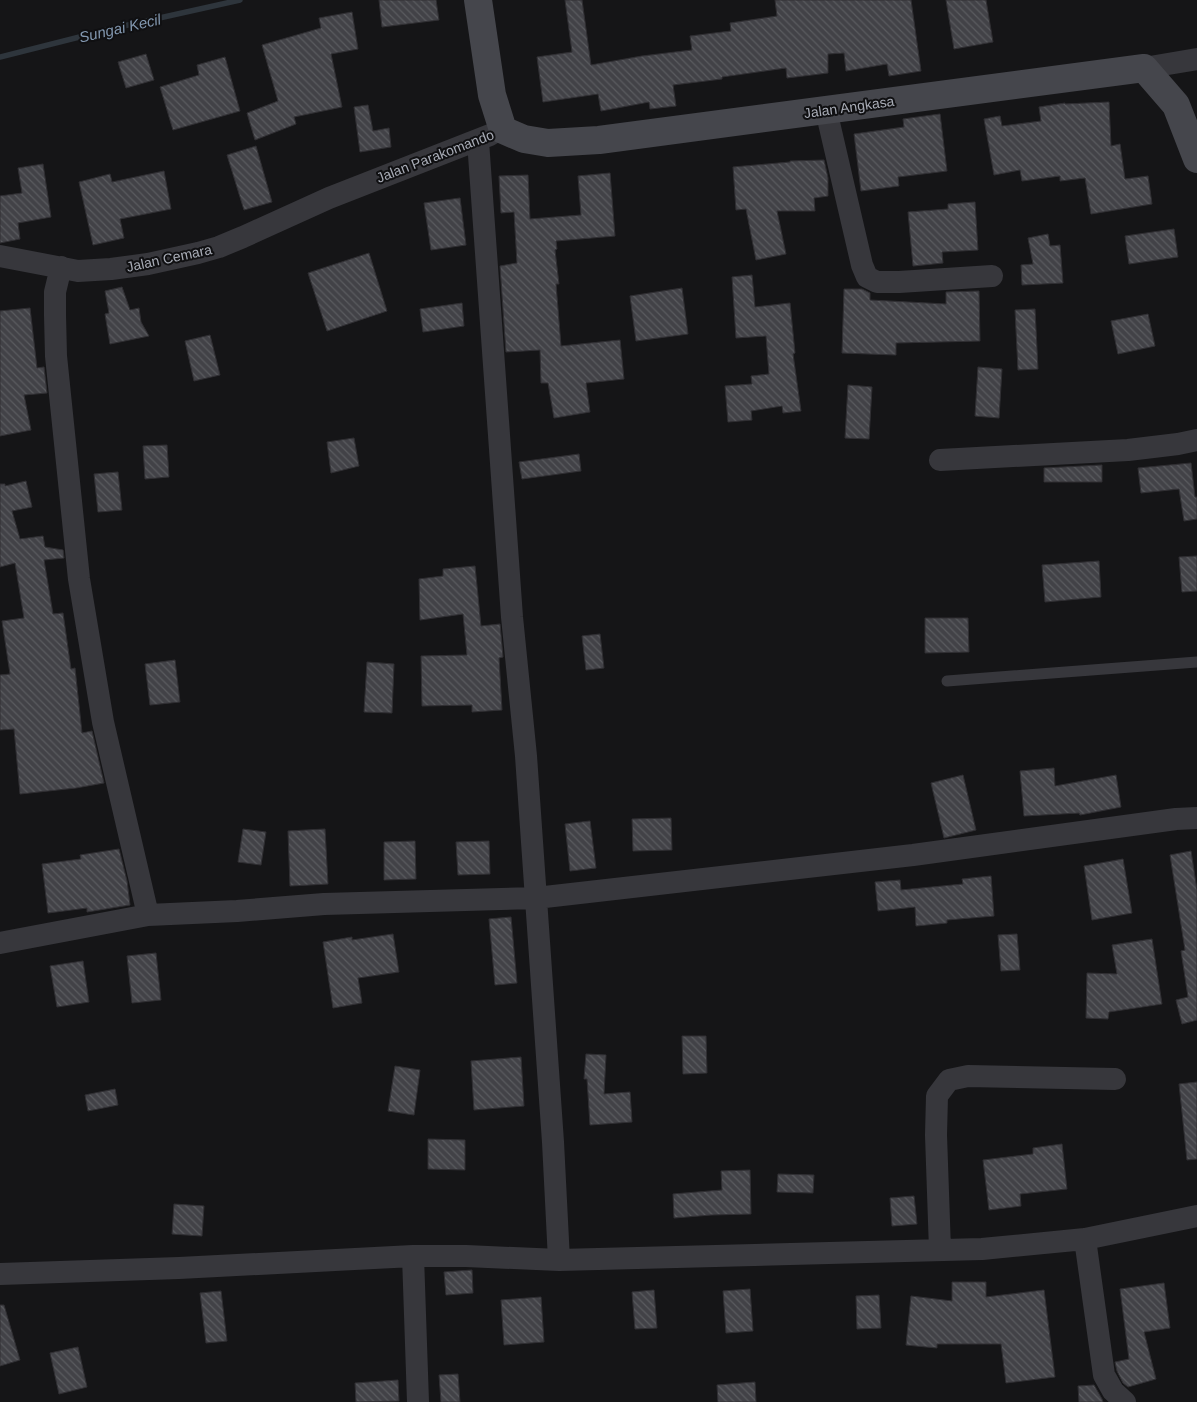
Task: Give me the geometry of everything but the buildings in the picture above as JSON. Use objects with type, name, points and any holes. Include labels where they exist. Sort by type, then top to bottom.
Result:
[{"type":"street","name":"Jalan Parakomando","points":[[329,198],[503,130],[492,95],[478,0]]},
{"type":"street","name":"Jalan Angkasa","points":[[503,130],[524,139],[548,143],[599,140],[1144,68],[1197,59]]},
{"type":"street","points":[[1144,68],[1176,105],[1197,158]]},
{"type":"street","points":[[826,110],[862,265],[867,277],[878,282],[899,282],[992,276]]},
{"type":"street","points":[[478,141],[512,617],[526,756],[553,1142],[559,1260]]},
{"type":"street","name":"Jalan Cemara","points":[[0,256],[78,271],[148,264],[218,247],[329,198]]},
{"type":"street","points":[[61,267],[55,292],[56,356],[79,579],[104,722],[148,915]]},
{"type":"street","points":[[940,460],[1128,450],[1197,440]]},
{"type":"street","points":[[0,943],[148,915],[237,911],[324,904],[536,898],[913,855],[1176,819],[1197,818]]},
{"type":"street","points":[[940,1250],[936,1135],[937,1096],[949,1080],[968,1076],[1115,1079]]},
{"type":"street","points":[[0,1274],[179,1268],[413,1256],[559,1260],[982,1249],[1085,1239],[1197,1216]]},
{"type":"street","points":[[1085,1239],[1104,1374],[1112,1391],[1125,1402]]},
{"type":"street","points":[[413,1256],[418,1402]]},
{"type":"lane","points":[[947,681],[1197,662]]},
{"type":"waterway","name":"Sungai Kecil","points":[[0,57],[119,27],[240,0]]}]
